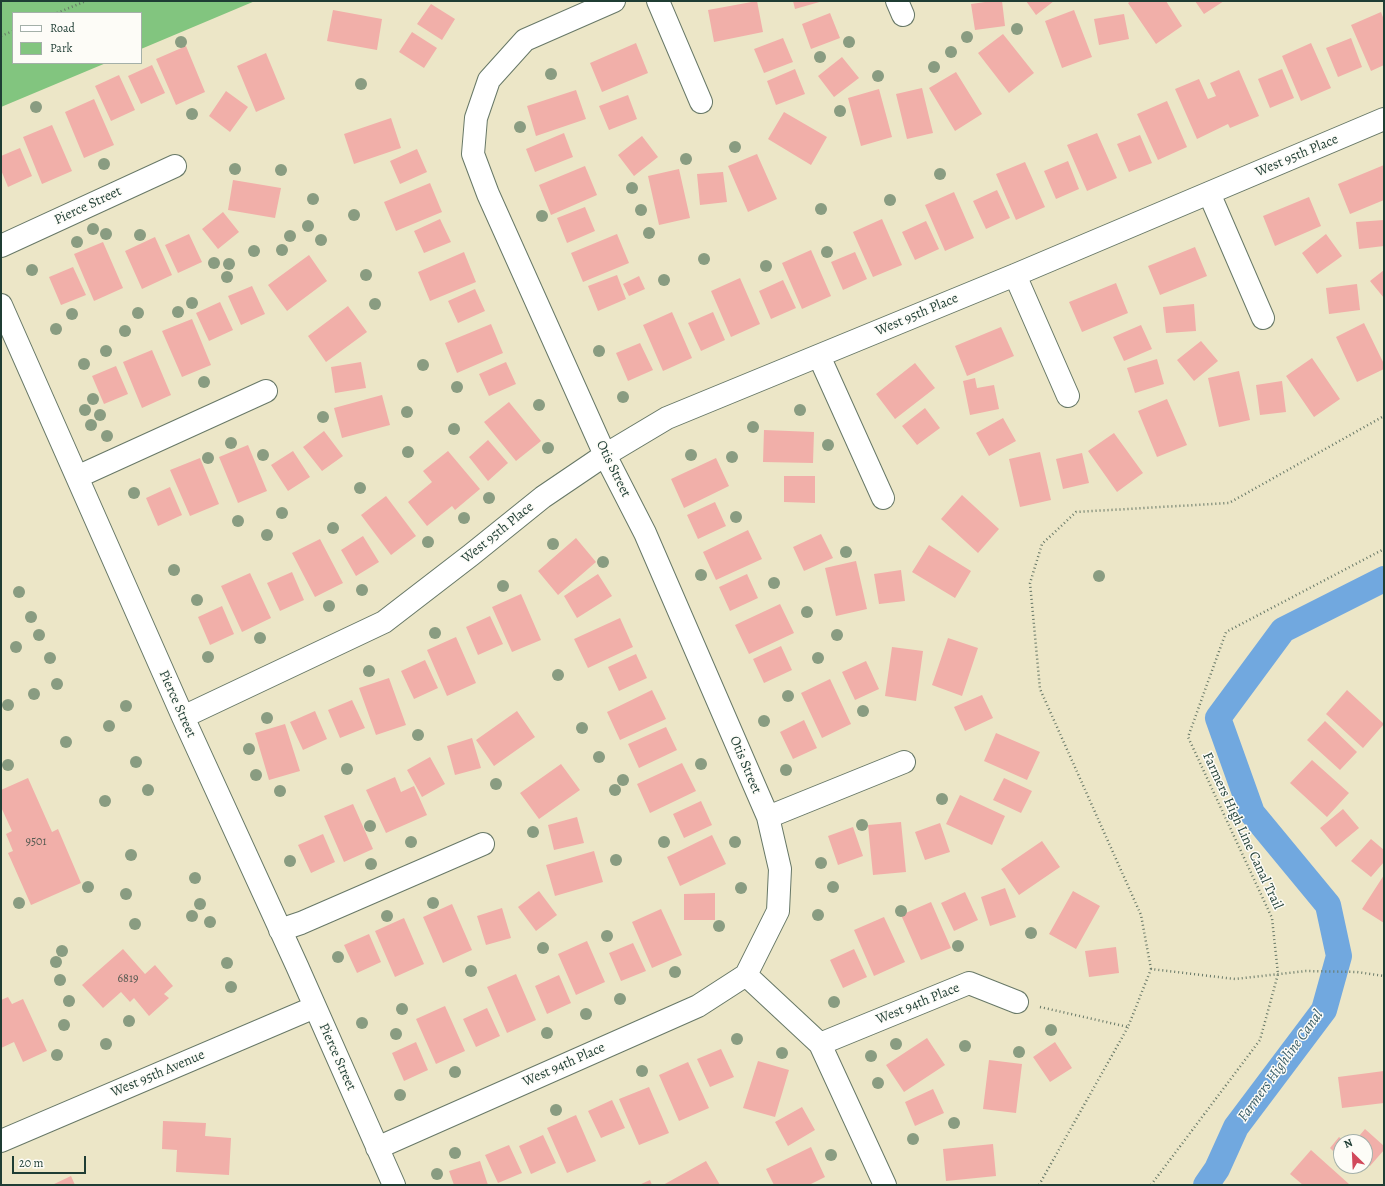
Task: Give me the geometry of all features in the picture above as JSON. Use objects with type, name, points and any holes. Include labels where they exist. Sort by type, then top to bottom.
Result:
[{"type":"street","name":"Otis Street","points":[[614,1],[525,40],[489,80],[476,118],[474,154],[488,194],[606,455],[645,533],[768,817],[780,869],[778,911],[746,975]]},
{"type":"street","points":[[658,1],[701,102]]},
{"type":"street","name":"West 95th Place","points":[[183,717],[384,622],[543,497],[606,455],[667,418],[1015,275],[1384,119]]},
{"type":"street","name":"Pierce Street","points":[[1,246],[175,166]]},
{"type":"street","points":[[1210,193],[1263,318]]},
{"type":"street","points":[[1015,275],[1068,396]]},
{"type":"street","name":"Pierce Street","points":[[1,305],[183,717],[394,1185]]},
{"type":"street","points":[[818,356],[883,498]]},
{"type":"street","points":[[77,477],[266,391]]},
{"type":"street","points":[[768,817],[904,762]]},
{"type":"street","points":[[280,930],[301,923],[483,844]]},
{"type":"street","points":[[746,975],[820,1044],[885,1185]]},
{"type":"street","name":"West 94th Place","points":[[377,1148],[698,1006],[746,975]]},
{"type":"street","name":"West 94th Place","points":[[820,1044],[968,983],[1017,1002]]},
{"type":"street","name":"West 95th Avenue","points":[[1,1141],[315,1007]]},
{"type":"path","points":[[59,12],[86,1]]},
{"type":"path","points":[[1,36],[12,31]]},
{"type":"path","points":[[1039,1185],[1128,1027],[1151,968],[1141,915],[1040,689],[1030,583],[1042,544],[1076,512],[1229,503],[1384,416]]},
{"type":"path","name":"Farmers High Line Canal Trail","points":[[1152,1185],[1260,1040],[1278,974],[1272,918],[1188,737],[1226,632],[1384,549]]},
{"type":"path","points":[[1151,968],[1235,979],[1306,971],[1357,972],[1384,976]]},
{"type":"path","points":[[1017,1002],[1128,1027]]},
{"type":"green space","points":[[1,1],[255,1],[142,49],[142,12],[12,12],[12,64],[104,64],[1,107]]},
{"type":"building","points":[[757,1],[763,32],[714,42],[708,10]]},
{"type":"building","points":[[793,1],[823,1],[795,9]]},
{"type":"building","points":[[1002,1],[1005,26],[975,30],[971,4]]},
{"type":"building","points":[[1026,1],[1054,1],[1036,15]]},
{"type":"building","points":[[1131,1],[1166,1],[1182,26],[1156,44],[1128,3]]},
{"type":"building","points":[[1195,1],[1224,1],[1204,14]]},
{"type":"building","points":[[431,4],[455,19],[442,40],[417,24]]},
{"type":"building","points":[[333,10],[382,19],[377,50],[327,41]]},
{"type":"building","points":[[1074,10],[1092,57],[1062,68],[1045,21]]},
{"type":"building","points":[[1381,12],[1384,20],[1384,65],[1371,71],[1351,25]]},
{"type":"building","points":[[830,13],[840,38],[811,49],[802,24]]},
{"type":"building","points":[[1124,14],[1129,39],[1099,45],[1094,19]]},
{"type":"building","points":[[412,32],[437,48],[424,68],[399,52]]},
{"type":"building","points":[[1003,34],[1034,73],[1009,93],[978,53]]},
{"type":"building","points":[[783,38],[793,62],[764,73],[754,49]]},
{"type":"building","points":[[1351,38],[1362,67],[1338,77],[1326,48]]},
{"type":"building","points":[[636,43],[648,73],[602,92],[590,63]]},
{"type":"building","points":[[1311,43],[1331,88],[1301,101],[1282,56]]},
{"type":"building","points":[[186,46],[205,92],[176,105],[156,59]]},
{"type":"building","points":[[266,53],[285,99],[256,112],[237,66]]},
{"type":"building","points":[[842,57],[859,78],[834,97],[818,76]]},
{"type":"building","points":[[152,65],[165,93],[141,104],[128,76]]},
{"type":"building","points":[[795,69],[805,94],[776,105],[767,81]]},
{"type":"building","points":[[1282,69],[1294,98],[1270,108],[1258,79]]},
{"type":"building","points":[[1239,70],[1259,116],[1230,128],[1228,124],[1197,139],[1175,89],[1199,79],[1208,99],[1216,96],[1210,83]]},
{"type":"building","points":[[956,72],[982,114],[955,131],[929,88]]},
{"type":"building","points":[[119,75],[135,110],[111,121],[95,86]]},
{"type":"building","points":[[922,88],[933,133],[907,139],[896,94]]},
{"type":"building","points":[[879,89],[892,137],[861,146],[848,98]]},
{"type":"building","points":[[576,90],[586,119],[536,136],[527,106]]},
{"type":"building","points":[[226,91],[248,107],[230,132],[209,116]]},
{"type":"building","points":[[628,95],[637,119],[609,130],[599,106]]},
{"type":"building","points":[[94,99],[114,145],[84,158],[65,112]]},
{"type":"building","points":[[1167,101],[1187,147],[1158,160],[1137,114]]},
{"type":"building","points":[[784,112],[827,137],[811,165],[768,139]]},
{"type":"building","points":[[391,118],[401,148],[354,164],[344,134]]},
{"type":"building","points":[[52,125],[72,171],[42,184],[23,137]]},
{"type":"building","points":[[564,133],[573,157],[535,172],[526,149]]},
{"type":"building","points":[[1097,133],[1117,178],[1087,191],[1067,145]]},
{"type":"building","points":[[1140,135],[1152,163],[1129,172],[1117,144]]},
{"type":"building","points":[[642,136],[658,157],[634,176],[618,155]]},
{"type":"building","points":[[20,148],[32,176],[8,187],[1,170],[1,156]]},
{"type":"building","points":[[417,149],[427,172],[400,184],[390,161]]},
{"type":"building","points":[[757,154],[777,199],[748,212],[728,166]]},
{"type":"building","points":[[1068,161],[1079,189],[1056,199],[1044,171]]},
{"type":"building","points":[[1025,162],[1045,207],[1016,220],[996,174]]},
{"type":"building","points":[[1384,165],[1384,200],[1350,214],[1338,184]]},
{"type":"building","points":[[585,166],[597,195],[551,215],[539,185]]},
{"type":"building","points":[[679,169],[690,218],[659,225],[648,176]]},
{"type":"building","points":[[723,172],[727,202],[700,205],[697,174]]},
{"type":"building","points":[[233,180],[281,188],[275,218],[228,210]]},
{"type":"building","points":[[430,183],[442,212],[396,231],[384,202]]},
{"type":"building","points":[[997,190],[1010,218],[986,229],[973,201]]},
{"type":"building","points":[[954,192],[974,238],[945,251],[925,205]]},
{"type":"building","points":[[1309,197],[1321,226],[1275,246],[1263,216]]},
{"type":"building","points":[[585,207],[595,231],[567,243],[557,218]]},
{"type":"building","points":[[223,212],[239,232],[218,249],[202,229]]},
{"type":"building","points":[[440,219],[451,242],[424,253],[414,231]]},
{"type":"building","points":[[882,219],[902,265],[873,277],[853,232]]},
{"type":"building","points":[[1384,220],[1384,246],[1359,249],[1356,222]]},
{"type":"building","points":[[926,221],[939,249],[915,260],[902,232]]},
{"type":"building","points":[[189,234],[202,262],[178,273],[165,245]]},
{"type":"building","points":[[617,234],[629,263],[583,282],[571,253]]},
{"type":"building","points":[[1326,234],[1342,256],[1317,274],[1302,253]]},
{"type":"building","points":[[155,237],[172,275],[142,289],[125,251]]},
{"type":"building","points":[[103,242],[123,288],[94,301],[74,254]]},
{"type":"building","points":[[1195,247],[1207,276],[1160,295],[1148,266]]},
{"type":"building","points":[[811,250],[831,296],[802,309],[782,263]]},
{"type":"building","points":[[464,252],[476,282],[430,301],[418,272]]},
{"type":"building","points":[[855,252],[867,279],[843,290],[831,262]]},
{"type":"building","points":[[309,255],[327,281],[287,311],[268,285]]},
{"type":"building","points":[[73,267],[86,295],[61,305],[49,277]]},
{"type":"building","points":[[1384,270],[1384,298],[1370,281]]},
{"type":"building","points":[[617,275],[626,299],[598,311],[588,286]]},
{"type":"building","points":[[639,276],[645,289],[629,296],[623,284]]},
{"type":"building","points":[[740,278],[760,324],[731,337],[711,291]]},
{"type":"building","points":[[783,280],[796,308],[771,319],[759,291]]},
{"type":"building","points":[[1116,283],[1128,313],[1082,332],[1069,302]]},
{"type":"building","points":[[1357,284],[1360,310],[1329,314],[1326,288]]},
{"type":"building","points":[[252,286],[265,314],[241,325],[228,296]]},
{"type":"building","points":[[475,289],[485,311],[458,323],[448,301]]},
{"type":"building","points":[[220,302],[233,330],[209,341],[196,313]]},
{"type":"building","points":[[1194,304],[1196,331],[1166,333],[1163,307]]},
{"type":"building","points":[[348,306],[367,332],[326,362],[308,336]]},
{"type":"building","points":[[672,312],[692,358],[663,371],[643,325]]},
{"type":"building","points":[[713,312],[725,340],[701,351],[688,323]]},
{"type":"building","points":[[192,319],[211,365],[182,377],[162,331]]},
{"type":"building","points":[[1364,323],[1384,364],[1384,369],[1357,382],[1336,337]]},
{"type":"building","points":[[491,324],[503,353],[457,373],[445,343]]},
{"type":"building","points":[[1141,325],[1152,349],[1124,361],[1113,337]]},
{"type":"building","points":[[1001,327],[1014,356],[967,376],[955,346]]},
{"type":"building","points":[[1201,341],[1218,361],[1194,381],[1177,360]]},
{"type":"building","points":[[640,343],[653,370],[628,381],[616,353]]},
{"type":"building","points":[[152,350],[171,395],[142,408],[123,362]]},
{"type":"building","points":[[1312,358],[1340,399],[1314,417],[1286,376]]},
{"type":"building","points":[[1157,359],[1164,384],[1135,393],[1127,368]]},
{"type":"building","points":[[361,362],[366,388],[335,393],[331,367]]},
{"type":"building","points":[[506,362],[516,384],[489,396],[479,374]]},
{"type":"building","points":[[915,363],[935,388],[895,419],[876,394]]},
{"type":"building","points":[[116,366],[128,394],[104,404],[92,376]]},
{"type":"building","points":[[1239,371],[1250,420],[1219,427],[1208,378]]},
{"type":"building","points":[[975,378],[977,388],[994,385],[999,409],[970,415],[963,381]]},
{"type":"building","points":[[1282,381],[1286,412],[1260,415],[1256,385]]},
{"type":"building","points":[[382,395],[390,425],[342,438],[334,408]]},
{"type":"building","points":[[1167,399],[1187,445],[1157,457],[1138,411]]},
{"type":"building","points":[[509,402],[541,441],[516,461],[484,422]]},
{"type":"building","points":[[925,408],[940,428],[917,445],[902,426]]},
{"type":"building","points":[[1003,418],[1016,441],[989,456],[976,433]]},
{"type":"building","points":[[764,430],[814,432],[813,463],[763,462]]},
{"type":"building","points":[[324,431],[343,456],[322,471],[303,447]]},
{"type":"building","points":[[1114,433],[1143,473],[1117,492],[1088,451]]},
{"type":"building","points":[[488,440],[508,463],[488,481],[469,457]]},
{"type":"building","points":[[248,445],[267,491],[238,503],[219,457]]},
{"type":"building","points":[[293,451],[310,477],[288,491],[271,465]]},
{"type":"building","points":[[448,451],[480,489],[455,510],[452,506],[427,526],[408,502],[432,482],[423,471]]},
{"type":"building","points":[[1040,452],[1051,500],[1020,507],[1009,459]]},
{"type":"building","points":[[1082,453],[1089,483],[1063,489],[1056,459]]},
{"type":"building","points":[[200,458],[219,504],[190,516],[170,470]]},
{"type":"building","points":[[716,458],[729,486],[684,508],[671,479]]},
{"type":"building","points":[[784,476],[815,476],[815,503],[784,502]]},
{"type":"building","points":[[170,487],[182,515],[158,526],[146,498]]},
{"type":"building","points":[[962,495],[999,529],[978,553],[941,519]]},
{"type":"building","points":[[386,496],[416,536],[391,555],[361,515]]},
{"type":"building","points":[[715,502],[726,526],[698,539],[687,515]]},
{"type":"building","points":[[748,530],[762,559],[716,580],[703,552]]},
{"type":"building","points":[[821,534],[833,558],[804,571],[793,547]]},
{"type":"building","points":[[363,536],[379,562],[356,576],[341,550]]},
{"type":"building","points":[[576,538],[596,562],[558,595],[538,571]]},
{"type":"building","points":[[320,539],[343,583],[315,597],[292,553]]},
{"type":"building","points":[[929,545],[971,571],[955,598],[912,572]]},
{"type":"building","points":[[856,561],[867,609],[836,616],[825,568]]},
{"type":"building","points":[[901,570],[905,601],[879,604],[874,574]]},
{"type":"building","points":[[292,572],[304,600],[280,611],[267,583]]},
{"type":"building","points":[[250,573],[271,618],[242,632],[221,586]]},
{"type":"building","points":[[598,574],[612,596],[577,618],[564,596]]},
{"type":"building","points":[[747,574],[758,598],[730,611],[719,587]]},
{"type":"building","points":[[521,594],[541,640],[512,652],[492,607]]},
{"type":"building","points":[[780,604],[794,633],[749,654],[735,625]]},
{"type":"building","points":[[222,606],[234,634],[210,645],[198,617]]},
{"type":"building","points":[[490,616],[503,644],[478,655],[466,627]]},
{"type":"building","points":[[620,618],[633,647],[588,668],[574,639]]},
{"type":"building","points":[[456,637],[476,683],[447,696],[427,650]]},
{"type":"building","points":[[948,638],[978,648],[962,696],[932,685]]},
{"type":"building","points":[[781,646],[792,670],[764,683],[753,659]]},
{"type":"building","points":[[892,647],[923,651],[916,701],[885,696]]},
{"type":"building","points":[[636,654],[647,678],[619,691],[608,667]]},
{"type":"building","points":[[425,660],[438,688],[414,699],[401,671]]},
{"type":"building","points":[[866,661],[879,689],[855,700],[842,672]]},
{"type":"building","points":[[389,678],[406,725],[376,735],[359,688]]},
{"type":"building","points":[[830,679],[851,724],[822,738],[801,693]]},
{"type":"building","points":[[652,690],[666,719],[620,740],[607,712]]},
{"type":"building","points":[[1347,690],[1384,724],[1363,748],[1326,714]]},
{"type":"building","points":[[982,695],[993,718],[965,731],[954,707]]},
{"type":"building","points":[[352,700],[365,728],[340,738],[328,710]]},
{"type":"building","points":[[315,711],[327,739],[303,750],[290,722]]},
{"type":"building","points":[[517,711],[535,737],[494,766],[476,740]]},
{"type":"building","points":[[804,720],[817,748],[793,759],[780,732]]},
{"type":"building","points":[[1325,721],[1357,752],[1340,770],[1307,740]]},
{"type":"building","points":[[285,724],[300,771],[269,780],[255,733]]},
{"type":"building","points":[[666,727],[677,750],[639,768],[628,744]]},
{"type":"building","points":[[996,733],[1040,752],[1027,780],[984,761]]},
{"type":"building","points":[[472,738],[481,768],[455,775],[447,746]]},
{"type":"building","points":[[430,757],[445,784],[422,797],[407,770]]},
{"type":"building","points":[[1312,760],[1349,793],[1327,817],[1290,783]]},
{"type":"building","points":[[682,763],[696,791],[650,813],[637,784]]},
{"type":"building","points":[[561,764],[580,790],[539,819],[520,793]]},
{"type":"building","points":[[395,777],[401,792],[414,786],[427,815],[386,833],[366,790]]},
{"type":"building","points":[[28,778],[52,832],[58,829],[81,883],[31,905],[8,853],[13,851],[6,834],[12,831],[1,807],[1,790]]},
{"type":"building","points":[[1004,778],[1032,791],[1021,813],[993,800]]},
{"type":"building","points":[[960,795],[1005,816],[992,845],[946,824]]},
{"type":"building","points":[[701,801],[712,825],[684,838],[673,814]]},
{"type":"building","points":[[353,804],[373,849],[344,862],[324,816]]},
{"type":"building","points":[[1343,809],[1359,828],[1336,847],[1320,828]]},
{"type":"building","points":[[577,817],[584,843],[554,850],[548,825]]},
{"type":"building","points":[[901,822],[906,872],[873,875],[868,825]]},
{"type":"building","points":[[940,823],[950,852],[925,860],[915,832]]},
{"type":"building","points":[[853,827],[863,856],[838,865],[828,836]]},
{"type":"building","points":[[323,834],[335,862],[311,873],[298,845]]},
{"type":"building","points":[[712,835],[726,864],[680,886],[667,857]]},
{"type":"building","points":[[1371,839],[1384,850],[1384,862],[1371,877],[1351,861]]},
{"type":"building","points":[[1042,841],[1060,867],[1019,895],[1001,869]]},
{"type":"building","points":[[594,851],[603,882],[555,896],[546,865]]},
{"type":"building","points":[[1384,875],[1384,923],[1362,909]]},
{"type":"building","points":[[1005,888],[1016,917],[990,926],[981,897]]},
{"type":"building","points":[[539,891],[557,915],[536,931],[518,907]]},
{"type":"building","points":[[1073,891],[1100,906],[1076,949],[1049,934]]},
{"type":"building","points":[[965,892],[978,920],[954,931],[941,903]]},
{"type":"building","points":[[715,893],[715,920],[684,920],[684,894]]},
{"type":"building","points":[[931,902],[951,948],[921,960],[901,915]]},
{"type":"building","points":[[452,904],[472,950],[443,963],[423,917]]},
{"type":"building","points":[[502,908],[511,938],[486,945],[477,916]]},
{"type":"building","points":[[661,909],[682,955],[652,968],[632,922]]},
{"type":"building","points":[[884,917],[905,962],[874,976],[854,930]]},
{"type":"building","points":[[404,918],[424,964],[395,977],[375,931]]},
{"type":"building","points":[[369,934],[381,962],[357,973],[344,945]]},
{"type":"building","points":[[587,941],[605,982],[576,995],[558,954]]},
{"type":"building","points":[[633,943],[646,971],[621,981],[609,953]]},
{"type":"building","points":[[1116,947],[1119,973],[1089,977],[1085,951]]},
{"type":"building","points":[[123,949],[145,974],[155,965],[173,986],[164,994],[169,998],[149,1016],[134,998],[130,1002],[121,992],[103,1008],[82,985]]},
{"type":"building","points":[[854,949],[867,977],[843,988],[830,960]]},
{"type":"building","points":[[516,974],[536,1020],[507,1033],[487,987]]},
{"type":"building","points":[[559,975],[571,1003],[547,1014],[535,986]]},
{"type":"building","points":[[8,997],[12,1004],[23,999],[47,1051],[23,1062],[14,1042],[1,1048],[1,1000]]},
{"type":"building","points":[[445,1006],[465,1051],[436,1064],[416,1019]]},
{"type":"building","points":[[487,1008],[500,1036],[476,1047],[463,1019]]},
{"type":"building","points":[[927,1038],[945,1065],[904,1092],[886,1065]]},
{"type":"building","points":[[416,1042],[428,1070],[404,1081],[392,1053]]},
{"type":"building","points":[[1055,1042],[1072,1068],[1050,1082],[1033,1057]]},
{"type":"building","points":[[721,1049],[734,1077],[710,1087],[697,1059]]},
{"type":"building","points":[[989,1060],[1022,1064],[1016,1113],[983,1109]]},
{"type":"building","points":[[758,1061],[789,1070],[775,1117],[743,1108]]},
{"type":"building","points":[[688,1062],[709,1108],[679,1121],[659,1075]]},
{"type":"building","points":[[1384,1071],[1384,1103],[1342,1108],[1338,1077]]},
{"type":"building","points":[[649,1087],[669,1133],[639,1145],[619,1099]]},
{"type":"building","points":[[933,1089],[944,1113],[915,1126],[905,1102]]},
{"type":"building","points":[[612,1100],[625,1128],[601,1138],[588,1111]]},
{"type":"building","points":[[802,1107],[815,1130],[788,1146],[775,1122]]},
{"type":"building","points":[[576,1115],[596,1161],[567,1173],[547,1128]]},
{"type":"building","points":[[163,1121],[206,1123],[205,1136],[231,1138],[229,1175],[176,1172],[177,1150],[162,1149]]},
{"type":"building","points":[[1365,1129],[1371,1134],[1361,1134]]},
{"type":"building","points":[[543,1135],[556,1163],[531,1174],[519,1146]]},
{"type":"building","points":[[1373,1136],[1384,1146],[1384,1150],[1373,1163]]},
{"type":"building","points":[[993,1144],[996,1176],[946,1181],[943,1149]]},
{"type":"building","points":[[1333,1144],[1333,1151],[1330,1148]]},
{"type":"building","points":[[509,1145],[522,1173],[498,1183],[485,1155]]},
{"type":"building","points":[[811,1147],[825,1177],[809,1185],[774,1185],[766,1169]]},
{"type":"building","points":[[1311,1150],[1333,1170],[1333,1174],[1338,1174],[1349,1184],[1303,1185],[1290,1174]]},
{"type":"building","points":[[480,1161],[488,1185],[454,1185],[449,1171]]},
{"type":"building","points":[[706,1161],[720,1185],[663,1185]]},
{"type":"building","points":[[71,1176],[75,1185],[52,1185]]},
{"type":"building","points":[[650,1180],[652,1185],[639,1185]]},
{"type":"waterway","name":"Farmers Highline Canal","points":[[1206,1185],[1217,1169],[1236,1127],[1324,1010],[1339,956],[1328,905],[1252,813],[1218,718],[1283,630],[1384,579]]}]
